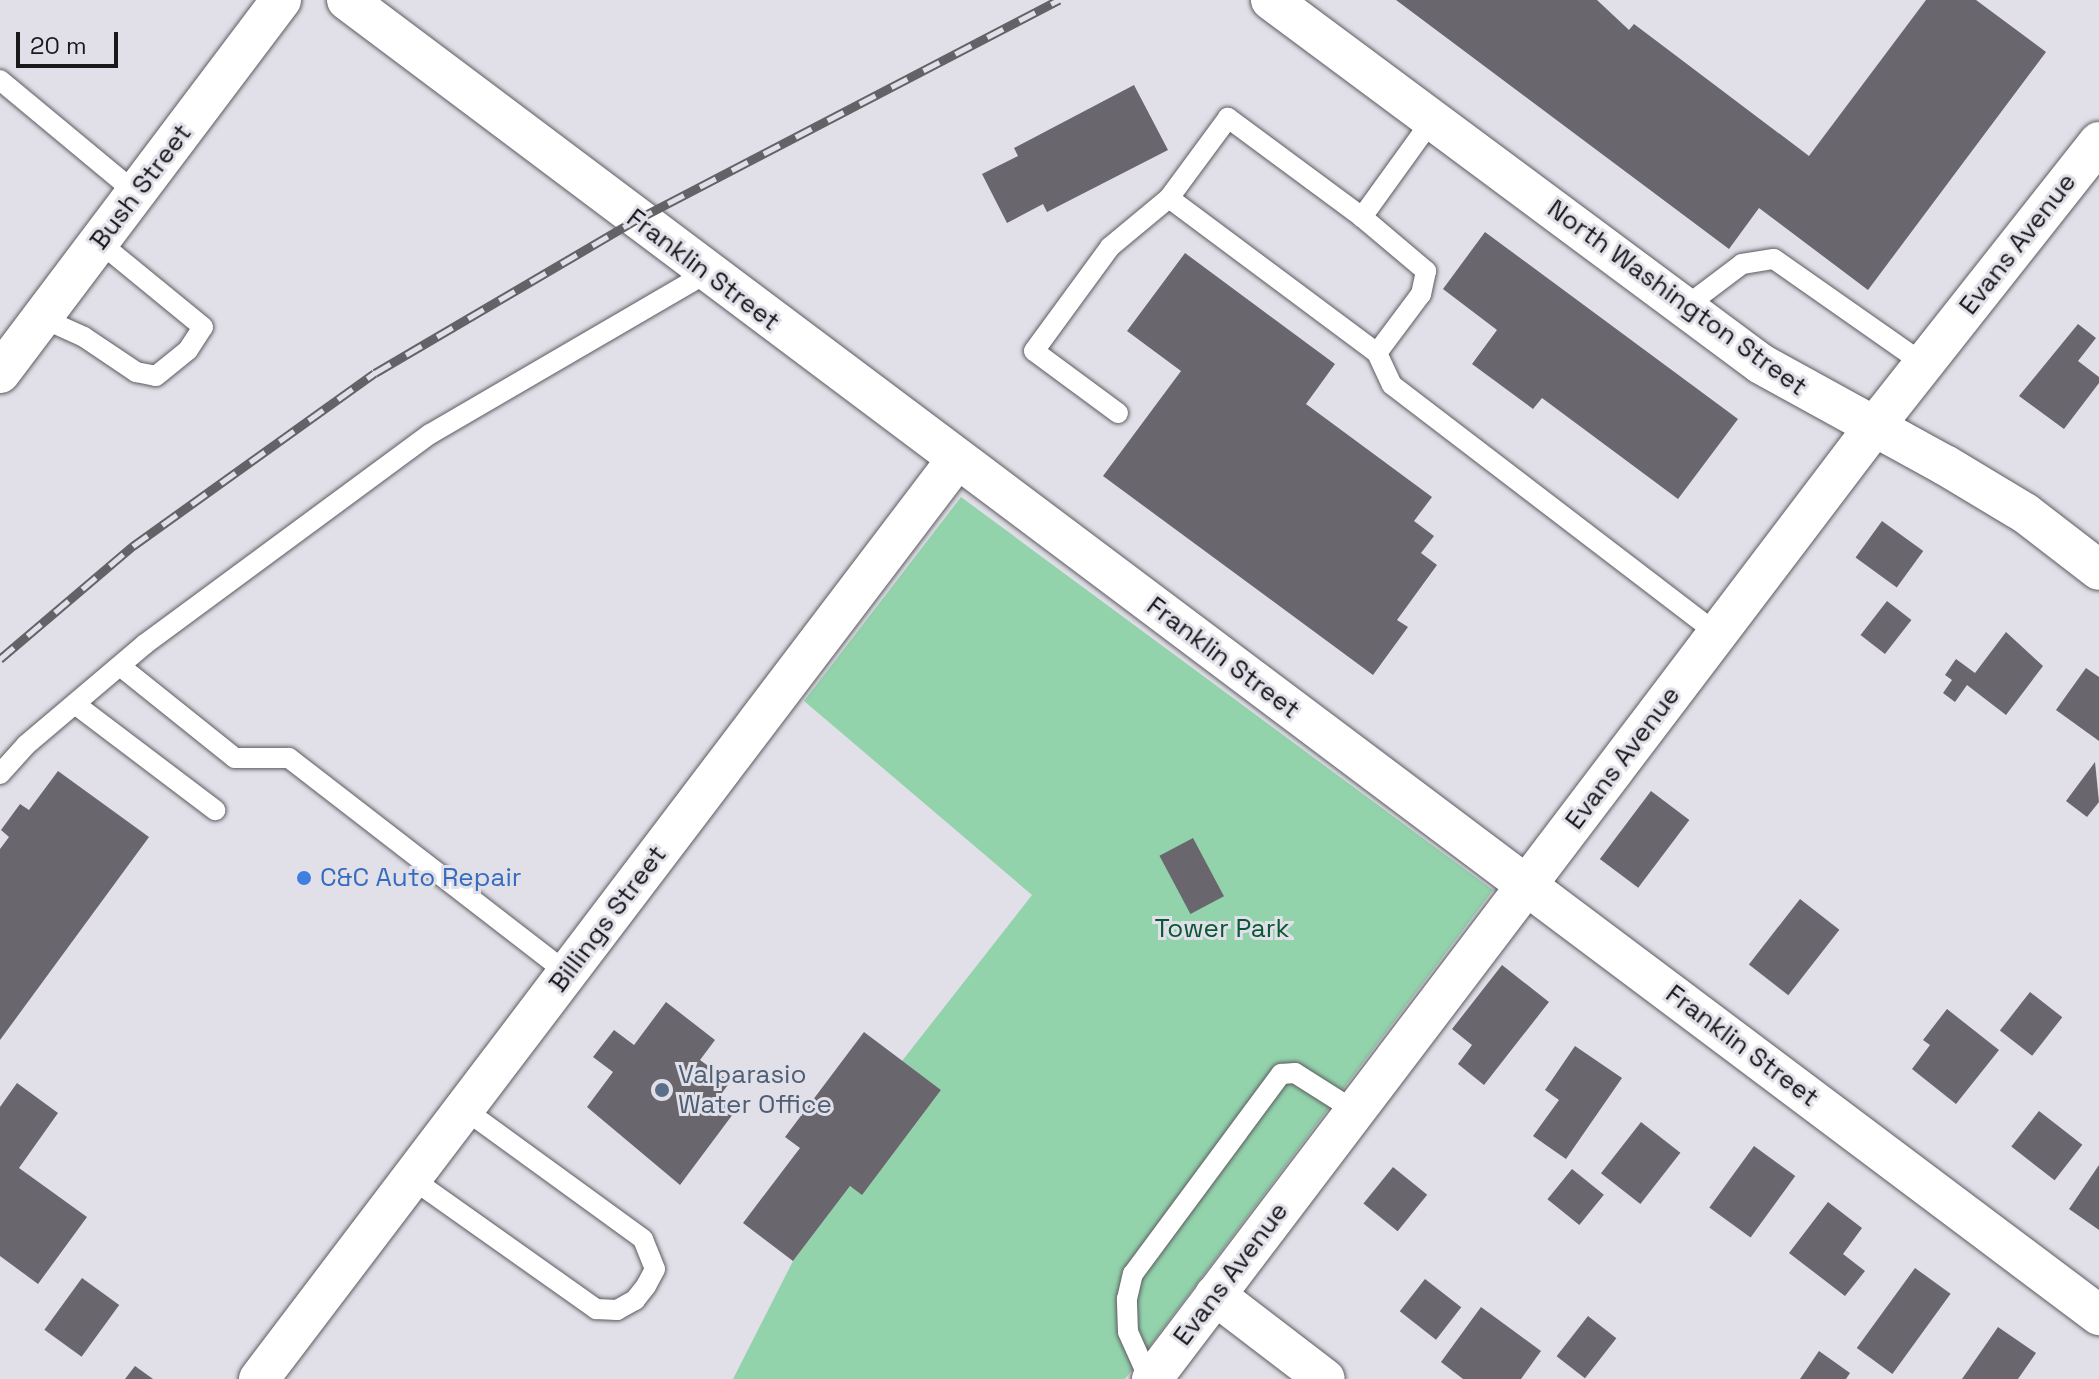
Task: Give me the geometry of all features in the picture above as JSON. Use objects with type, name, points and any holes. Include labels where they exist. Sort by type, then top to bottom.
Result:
[{"type":"street","name":"Bush Street","points":[[0,373],[281,0]]},
{"type":"street","name":"Franklin Street","points":[[347,0],[2099,1315]]},
{"type":"street","name":"North Washington Street","points":[[1271,0],[1761,364],[2025,513],[2099,570]]},
{"type":"street","name":"Evans Avenue","points":[[1151,1379],[1874,427],[2099,142]]},
{"type":"street","name":"Billings Street","points":[[259,1379],[957,459]]},
{"type":"street","points":[[1215,1295],[1325,1379]]},
{"type":"lane","points":[[0,80],[136,193]]},
{"type":"lane","points":[[1118,413],[1034,351],[1110,247],[1169,198],[1228,118],[1362,217],[1426,271],[1421,294],[1377,353]]},
{"type":"lane","points":[[1362,217],[1432,120]]},
{"type":"lane","points":[[1169,198],[1377,353],[1392,385],[1718,634]]},
{"type":"lane","points":[[42,318],[84,337],[136,372],[156,376],[188,350],[203,327],[99,242]]},
{"type":"lane","points":[[1685,307],[1742,264],[1774,259],[1924,364]]},
{"type":"lane","points":[[0,774],[120,666],[430,434],[707,273]]},
{"type":"lane","points":[[120,666],[235,758],[289,758],[567,973]]},
{"type":"lane","points":[[75,704],[215,810]]},
{"type":"lane","points":[[1151,1379],[1128,1332],[1127,1299],[1133,1274],[1281,1074],[1295,1073],[1355,1111]]},
{"type":"lane","points":[[411,1178],[596,1309],[617,1310],[635,1300],[646,1286],[655,1269],[643,1239],[464,1109]]},
{"type":"green space","name":"Tower Park","points":[[961,497],[1493,890],[1125,1379],[733,1379],[793,1261],[850,1186],[862,1194],[941,1090],[902,1061],[1032,895],[804,701]]},
{"type":"building","points":[[1396,0],[1597,0],[1629,30],[1634,24],[1809,156],[1926,0],[1976,0],[2046,52],[1868,290],[1759,208],[1729,249]]},
{"type":"building","points":[[1134,85],[1168,150],[1047,212],[1043,204],[1007,223],[982,174],[1018,156],[1014,148]]},
{"type":"building","points":[[1485,232],[1738,419],[1678,499],[1542,398],[1533,409],[1472,364],[1497,330],[1443,289]]},
{"type":"building","points":[[1185,253],[1335,364],[1306,404],[1432,497],[1414,521],[1434,536],[1421,553],[1437,565],[1397,620],[1408,627],[1373,675],[1103,476],[1181,371],[1127,331]]},
{"type":"building","points":[[2078,324],[2096,338],[2078,361],[2099,377],[2099,383],[2064,429],[2019,396]]},
{"type":"building","points":[[1882,521],[1923,551],[1897,587],[1856,557]]},
{"type":"building","points":[[1887,601],[1911,620],[1885,654],[1861,635]]},
{"type":"building","points":[[2006,632],[2043,666],[2006,715],[1967,685],[1955,702],[1943,693],[1952,680],[1945,675],[1956,659],[1975,673]]},
{"type":"building","points":[[2086,668],[2099,677],[2099,741],[2056,710]]},
{"type":"building","points":[[2095,762],[2099,802],[2087,817],[2066,801]]},
{"type":"building","points":[[58,771],[149,837],[0,1040],[0,849],[9,837],[1,830],[20,804],[29,810]]},
{"type":"building","points":[[1651,791],[1689,820],[1638,888],[1600,859]]},
{"type":"building","points":[[1193,838],[1224,896],[1190,914],[1159,856]]},
{"type":"building","points":[[1800,899],[1839,930],[1788,995],[1749,964]]},
{"type":"building","points":[[1502,965],[1549,1002],[1484,1085],[1458,1064],[1472,1045],[1452,1029]]},
{"type":"building","points":[[2030,992],[2062,1017],[2032,1056],[2000,1031]]},
{"type":"building","name":"Valparasio Water Office","points":[[666,1002],[715,1040],[700,1060],[730,1082],[719,1097],[736,1110],[680,1185],[587,1107],[613,1072],[593,1057],[614,1030],[634,1045]]},
{"type":"building","points":[[1947,1009],[1999,1050],[1956,1104],[1912,1069],[1930,1045],[1923,1040]]},
{"type":"building","points":[[864,1032],[941,1090],[862,1195],[850,1186],[793,1261],[743,1223],[800,1148],[785,1137]]},
{"type":"building","points":[[1575,1046],[1622,1078],[1566,1159],[1533,1136],[1559,1100],[1545,1090]]},
{"type":"building","points":[[17,1083],[58,1113],[19,1168],[87,1217],[38,1284],[0,1256],[0,1107]]},
{"type":"building","points":[[2039,1111],[2082,1145],[2055,1180],[2011,1146]]},
{"type":"building","points":[[1641,1122],[1680,1153],[1640,1204],[1601,1173]]},
{"type":"building","points":[[1754,1146],[1795,1176],[1751,1237],[1709,1207]]},
{"type":"building","points":[[2099,1165],[2099,1230],[2069,1209]]},
{"type":"building","points":[[1393,1167],[1427,1195],[1398,1231],[1363,1204]]},
{"type":"building","points":[[1572,1169],[1604,1195],[1579,1225],[1547,1199]]},
{"type":"building","points":[[1828,1202],[1862,1228],[1843,1254],[1865,1271],[1845,1296],[1789,1253]]},
{"type":"building","points":[[1915,1268],[1951,1294],[1892,1374],[1857,1348]]},
{"type":"building","points":[[82,1278],[119,1305],[82,1357],[44,1330]]},
{"type":"building","points":[[1425,1279],[1461,1307],[1436,1340],[1400,1311]]},
{"type":"building","points":[[1481,1307],[1541,1351],[1521,1379],[1463,1379],[1441,1362]]},
{"type":"building","points":[[1588,1316],[1616,1338],[1585,1378],[1557,1356]]},
{"type":"building","points":[[1998,1327],[2036,1353],[2018,1379],[1962,1379]]},
{"type":"building","points":[[1819,1351],[1850,1373],[1846,1379],[1800,1379]]},
{"type":"building","points":[[135,1366],[153,1379],[125,1379]]},
{"type":"railway","points":[[0,659],[133,546],[375,373],[636,220],[1059,0]]},
{"type":"place","name":"C&C Auto Repair","points":[[304,878]]},
{"type":"place","name":"Valparasio Water Office","points":[[662,1090]]}]
